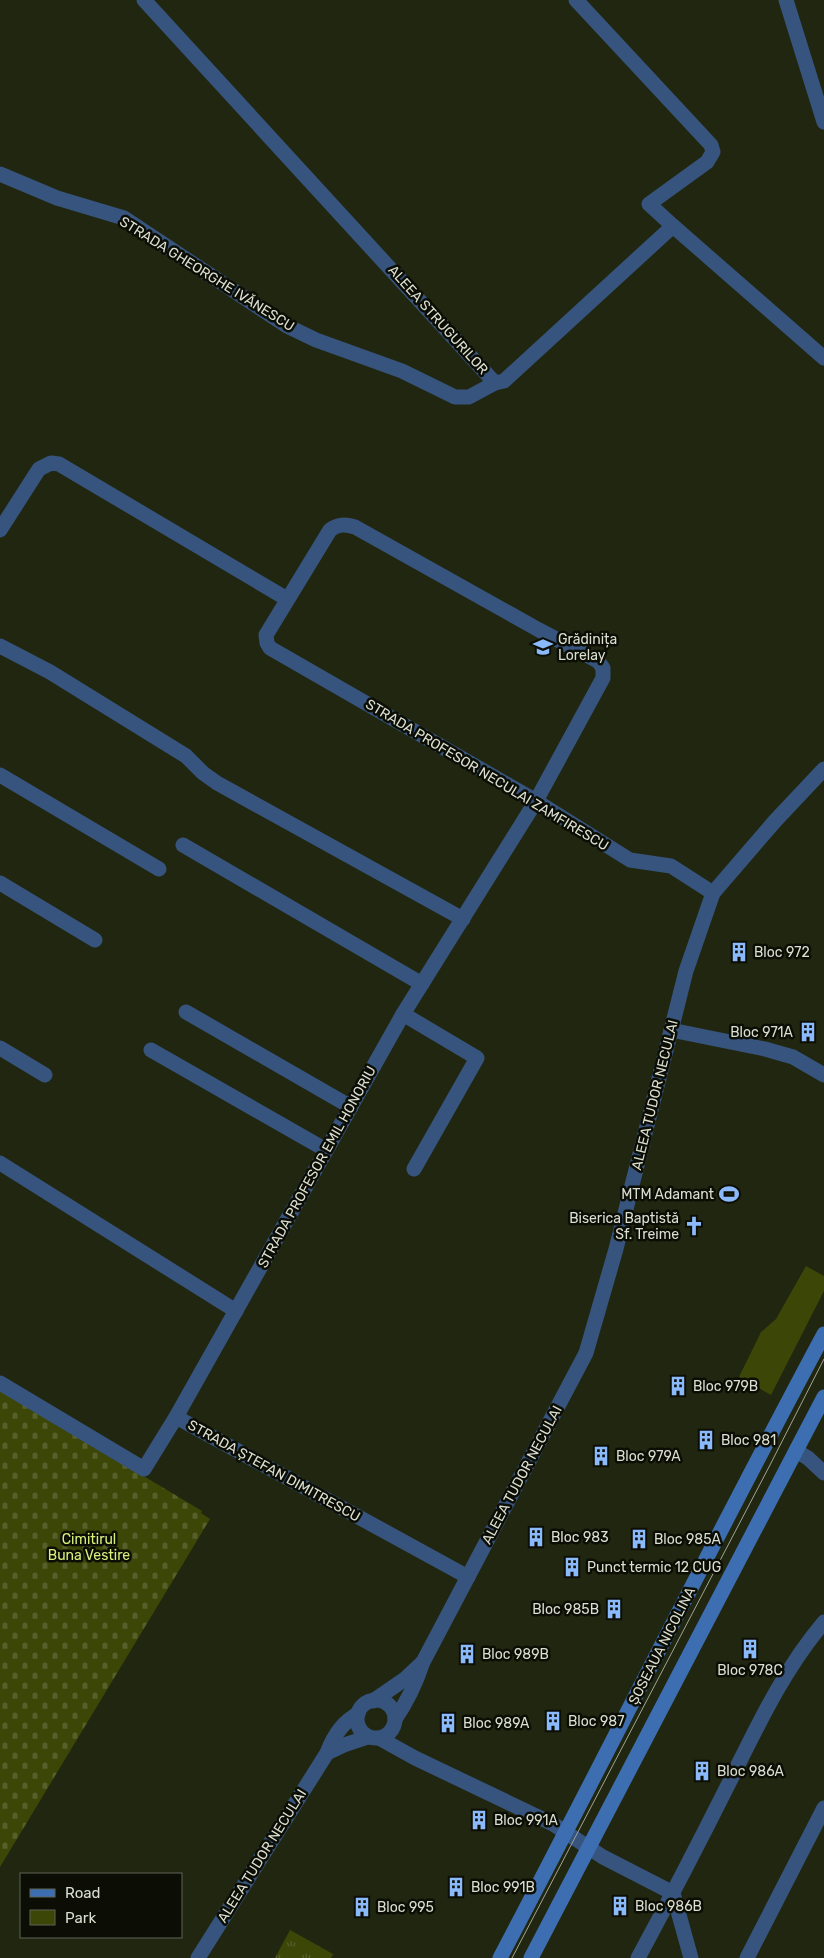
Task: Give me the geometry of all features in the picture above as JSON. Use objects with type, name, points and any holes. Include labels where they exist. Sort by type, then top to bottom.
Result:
[{"type":"main road","name":"ȘOSEAUA NICOLINA","points":[[500,1958],[657,1657],[746,1479],[824,1334]]},
{"type":"main road","name":"ȘOSEAUA NICOLINA","points":[[531,1958],[824,1397]]},
{"type":"street","name":"ALEEA STRUGURILOR","points":[[144,0],[495,383],[504,381],[673,226]]},
{"type":"street","points":[[576,0],[711,145],[713,152],[707,162],[649,204],[824,358]]},
{"type":"street","points":[[786,0],[824,122]]},
{"type":"street","name":"STRADA GHEORGHE IVĂNESCU","points":[[0,174],[57,198],[124,218],[287,326],[316,340],[402,371],[455,397],[469,397],[495,383]]},
{"type":"street","points":[[0,530],[40,469],[51,463],[66,466],[287,599]]},
{"type":"street","name":"STRADA PROFESOR EMIL HONORIU","points":[[176,1417],[403,1014],[536,801],[604,674],[604,668],[598,661],[355,527],[346,524],[336,526],[325,536],[287,599]]},
{"type":"street","name":"STRADA PROFESOR NECULAI ZAMFIRESCU","points":[[287,599],[266,635],[266,643],[274,651],[536,801],[630,860],[671,866],[713,893]]},
{"type":"street","points":[[0,646],[50,672],[186,756],[203,774],[217,783],[463,919]]},
{"type":"street","name":"ALEEA TUDOR NECULAI","points":[[327,1753],[344,1745],[389,1733],[418,1680],[423,1662],[586,1353],[616,1249],[686,971],[713,893],[775,821],[824,769]]},
{"type":"street","points":[[0,775],[159,870]]},
{"type":"street","points":[[183,845],[422,984]]},
{"type":"street","points":[[0,883],[95,940]]},
{"type":"street","points":[[186,1012],[351,1106]]},
{"type":"street","points":[[403,1014],[477,1058],[414,1168]]},
{"type":"street","points":[[671,1030],[793,1057],[824,1075]]},
{"type":"street","points":[[0,1048],[45,1075]]},
{"type":"street","points":[[152,1050],[326,1150]]},
{"type":"street","points":[[0,1163],[236,1311]]},
{"type":"street","name":"STRADA ȘTEFAN DIMITRESCU","points":[[0,1383],[144,1469],[176,1417],[468,1577]]},
{"type":"street","points":[[796,1451],[808,1458],[824,1473]]},
{"type":"street","points":[[638,1958],[673,1894],[770,1701],[824,1622]]},
{"type":"street","name":"ALEEA TUDOR NECULAI","points":[[198,1958],[327,1753],[332,1739],[344,1723],[358,1714],[364,1705],[405,1679],[423,1662]]},
{"type":"street","points":[[373,1700],[379,1700],[388,1705],[394,1714],[394,1724],[410,1755]]},
{"type":"street","points":[[358,1714],[357,1724],[360,1730],[374,1738],[565,1831],[603,1857],[673,1894],[691,1958]]},
{"type":"street","points":[[747,1958],[824,1808]]},
{"type":"green space","points":[[806,1266],[824,1276],[824,1291],[771,1395],[739,1377],[761,1332],[776,1319]]},
{"type":"green space","name":"Cimitirul Buna Vestire","points":[[0,1390],[202,1511],[201,1513],[210,1519],[0,1867]]},
{"type":"green space","points":[[290,1930],[333,1954],[331,1958],[275,1958]]},
{"type":"tram line","points":[[512,1958],[824,1359]]},
{"type":"place","name":"Grădinița Lorelay","points":[[543,647]]},
{"type":"place","name":"Bloc 972","points":[[739,952]]},
{"type":"place","name":"Bloc 971A","points":[[808,1032]]},
{"type":"place","name":"MTM Adamant","points":[[729,1194]]},
{"type":"place","name":"Biserica Baptistă Sf. Treime","points":[[694,1226]]},
{"type":"place","name":"Bloc 979B","points":[[678,1386]]},
{"type":"place","name":"Bloc 981","points":[[706,1440]]},
{"type":"place","name":"Bloc 979A","points":[[601,1456]]},
{"type":"place","name":"Bloc 983","points":[[536,1537]]},
{"type":"place","name":"Bloc 985A","points":[[639,1539]]},
{"type":"place","name":"Punct termic 12 CUG","points":[[572,1567]]},
{"type":"place","name":"Bloc 985B","points":[[614,1609]]},
{"type":"place","name":"Bloc 978C","points":[[750,1649]]},
{"type":"place","name":"Bloc 989B","points":[[467,1654]]},
{"type":"place","name":"Bloc 987","points":[[553,1721]]},
{"type":"place","name":"Bloc 989A","points":[[448,1723]]},
{"type":"place","name":"Bloc 986A","points":[[702,1771]]},
{"type":"place","name":"Bloc 991A","points":[[479,1820]]},
{"type":"place","name":"Bloc 991B","points":[[456,1887]]},
{"type":"place","name":"Bloc 986B","points":[[620,1906]]},
{"type":"place","name":"Bloc 995","points":[[362,1907]]}]
